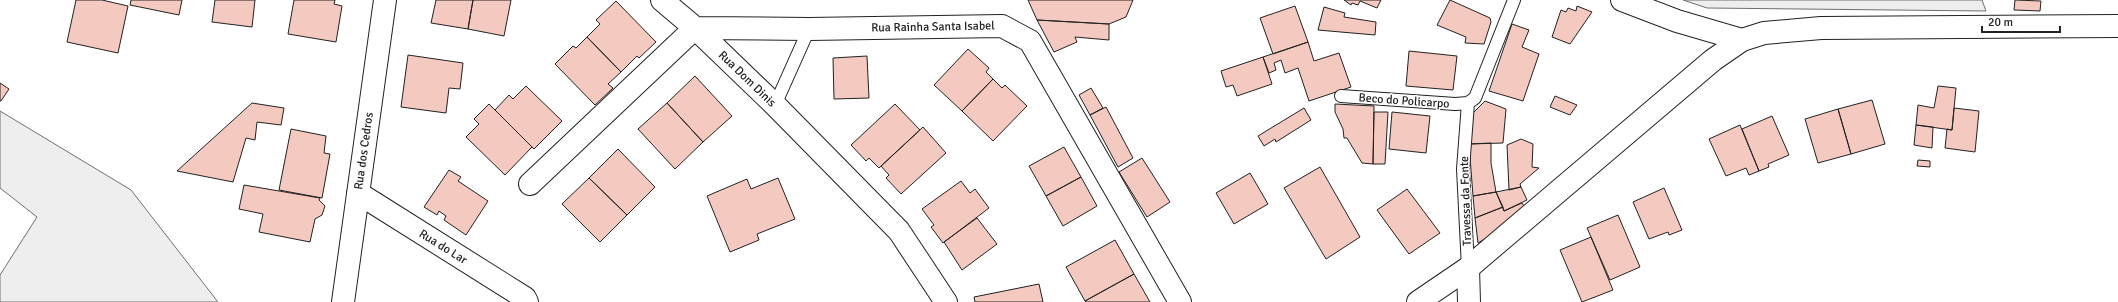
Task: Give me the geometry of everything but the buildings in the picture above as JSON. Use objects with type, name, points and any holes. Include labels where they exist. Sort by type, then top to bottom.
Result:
[{"type":"street","name":"Rua dos Cedros","points":[[343,302],[385,0]]},
{"type":"street","points":[[530,184],[695,28],[662,0]]},
{"type":"street","points":[[1622,0],[1677,21],[1742,40]]},
{"type":"street","name":"Rua Rainha Santa Isabel","points":[[695,28],[808,29],[1002,26],[1030,41],[1180,302]]},
{"type":"street","points":[[1418,302],[1468,268],[1713,60],[1742,40],[1764,33],[1821,28],[2118,26]]},
{"type":"street","name":"Rua Dom Dinis","points":[[695,28],[775,105],[899,231],[946,302]]},
{"type":"street","name":"Rua do Lar","points":[[358,193],[525,298],[527,302]]},
{"type":"street","points":[[1468,268],[1469,302]]},
{"type":"lane","points":[[1468,103],[1475,98],[1514,0]]},
{"type":"lane","points":[[775,105],[808,29]]},
{"type":"lane","name":"Beco do Policarpo","points":[[1340,96],[1455,104],[1468,103]]},
{"type":"lane","name":"Travessa da Fonte","points":[[1468,103],[1462,169],[1468,268]]},
{"type":"shaded area","points":[[1683,0],[1982,0],[1986,11],[1707,8]]},
{"type":"shaded area","points":[[0,111],[131,190],[218,302],[0,302],[0,275],[37,217],[0,188]]}]
